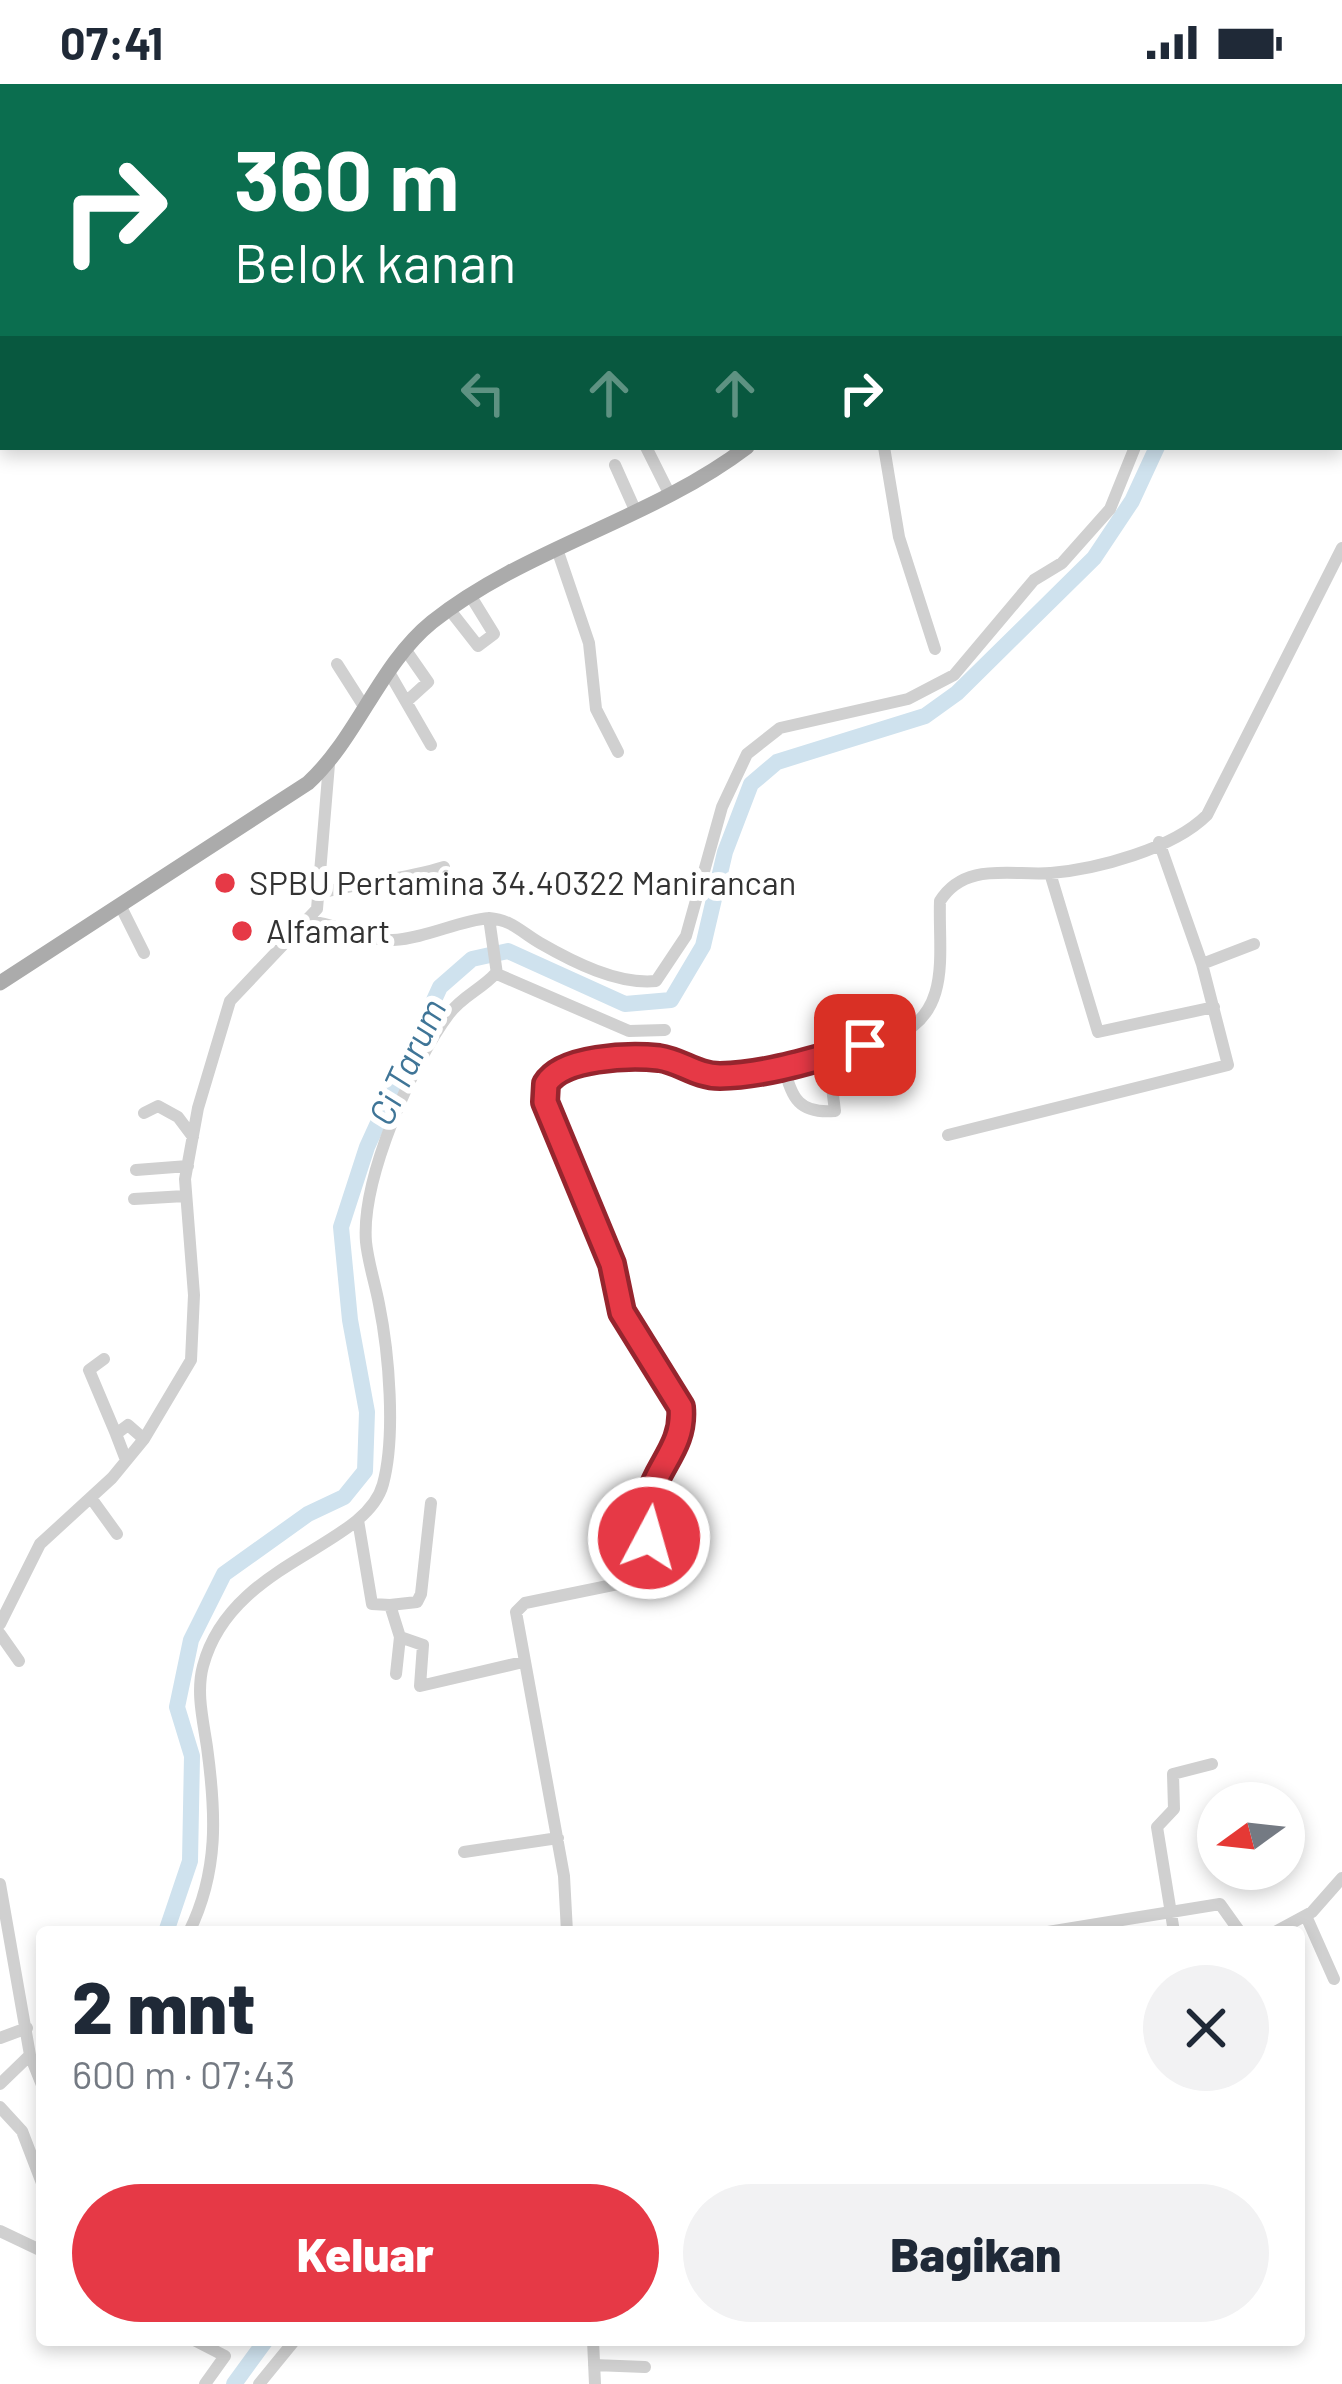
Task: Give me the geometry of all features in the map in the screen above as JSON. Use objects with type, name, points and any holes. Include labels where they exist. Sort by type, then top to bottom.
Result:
[{"type":"main road","points":[[0,983],[193,862],[329,764],[405,649],[449,609],[557,549],[670,495],[740,450]]},
{"type":"street","points":[[648,450],[670,495]]},
{"type":"street","points":[[884,450],[898,537],[934,649]]},
{"type":"street","points":[[308,921],[337,923],[362,938],[391,940],[507,920],[540,944],[619,979],[656,981],[671,966],[686,936],[722,807],[747,754],[780,728],[908,698],[954,675],[1034,580],[1062,563],[1110,509],[1134,450]]},
{"type":"street","points":[[615,465],[636,512]]},
{"type":"street","points":[[566,1926],[558,1838],[516,1612],[523,1604],[647,1578],[652,1563],[644,1501],[682,1415],[622,1312],[612,1264],[545,1102],[546,1084],[563,1068],[656,1058],[719,1076],[784,1066],[905,1033],[923,1016],[942,969],[944,894],[983,873],[1050,873],[1098,864],[1159,842],[1207,815],[1342,548]]},
{"type":"street","points":[[557,549],[589,643],[596,709],[618,752]]},
{"type":"street","points":[[449,609],[478,646],[494,634],[470,596]]},
{"type":"street","points":[[405,649],[428,682],[407,701]]},
{"type":"street","points":[[337,664],[364,708]]},
{"type":"street","points":[[390,674],[430,745]]},
{"type":"street","points":[[0,1624],[40,1544],[92,1498],[144,1439],[188,1365],[196,1339],[185,1196],[216,1035],[230,1001],[308,921],[320,893],[329,764]]},
{"type":"street","points":[[948,1136],[1226,1067],[1202,964],[1159,842]]},
{"type":"street","points":[[320,893],[386,877],[407,880],[444,867]]},
{"type":"street","points":[[1050,873],[1098,1032],[1214,1007]]},
{"type":"street","points":[[120,905],[144,953]]},
{"type":"street","points":[[490,921],[495,971]]},
{"type":"street","points":[[1202,964],[1254,944]]},
{"type":"street","points":[[495,971],[629,1031],[665,1030]]},
{"type":"street","points":[[192,1926],[209,1892],[214,1804],[200,1680],[212,1640],[244,1597],[275,1570],[358,1520],[383,1484],[387,1349],[366,1246],[375,1183],[391,1127],[447,1016],[495,971]]},
{"type":"street","points":[[784,1066],[798,1104],[814,1113],[835,1111],[825,1008]]},
{"type":"street","points":[[144,1113],[158,1106],[178,1117],[193,1137]]},
{"type":"street","points":[[136,1170],[188,1166]]},
{"type":"street","points":[[134,1199],[185,1196]]},
{"type":"street","points":[[104,1359],[89,1370],[126,1460]]},
{"type":"street","points":[[116,1434],[128,1425],[144,1439]]},
{"type":"street","points":[[92,1498],[117,1534]]},
{"type":"street","points":[[358,1520],[372,1604],[417,1602],[430,1503]]},
{"type":"street","points":[[390,1605],[400,1637],[396,1674]]},
{"type":"street","points":[[0,1634],[19,1661]]},
{"type":"street","points":[[400,1637],[422,1645],[420,1683],[425,1689],[523,1662]]},
{"type":"street","points":[[1173,1926],[1157,1827],[1174,1809],[1173,1774],[1212,1764]]},
{"type":"street","points":[[464,1852],[558,1838]]},
{"type":"street","points":[[1287,1926],[1306,1916],[1342,1878]]},
{"type":"street","points":[[0,1884],[36,2070]]},
{"type":"street","points":[[1085,1926],[1220,1904],[1236,1926]]},
{"type":"street","points":[[1306,1916],[1334,1979]]},
{"type":"street","points":[[0,2038],[27,2028]]},
{"type":"street","points":[[0,2082],[30,2055]]},
{"type":"street","points":[[0,2107],[22,2131],[36,2167]]},
{"type":"street","points":[[0,2231],[36,2248]]},
{"type":"street","points":[[205,2384],[225,2356],[206,2346]]},
{"type":"street","points":[[260,2384],[291,2346]]},
{"type":"street","points":[[593,2346],[596,2384]]},
{"type":"street","points":[[594,2365],[645,2367]]},
{"type":"waterway","name":"Ci Tarum","points":[[168,1926],[190,1861],[192,1756],[177,1707],[191,1640],[224,1574],[308,1514],[344,1497],[365,1471],[367,1412],[350,1320],[341,1227],[367,1147],[440,987],[472,959],[508,951],[625,1004],[671,1000],[703,946],[725,852],[751,784],[777,762],[925,716],[957,693],[1094,558],[1132,501],[1156,450]]},
{"type":"waterway","name":"Ci Tarum","points":[[234,2384],[262,2346]]},
{"type":"place","name":"SPBU Pertamina 34.40322 Manirancan","points":[[225,883]]},
{"type":"place","name":"Alfamart","points":[[242,931]]},
{"type":"route","points":[[649,1538],[644,1501],[676,1438],[681,1407],[622,1312],[612,1264],[545,1102],[548,1078],[563,1068],[594,1062],[656,1058],[698,1074],[719,1076],[756,1072],[865,1045]]}]
